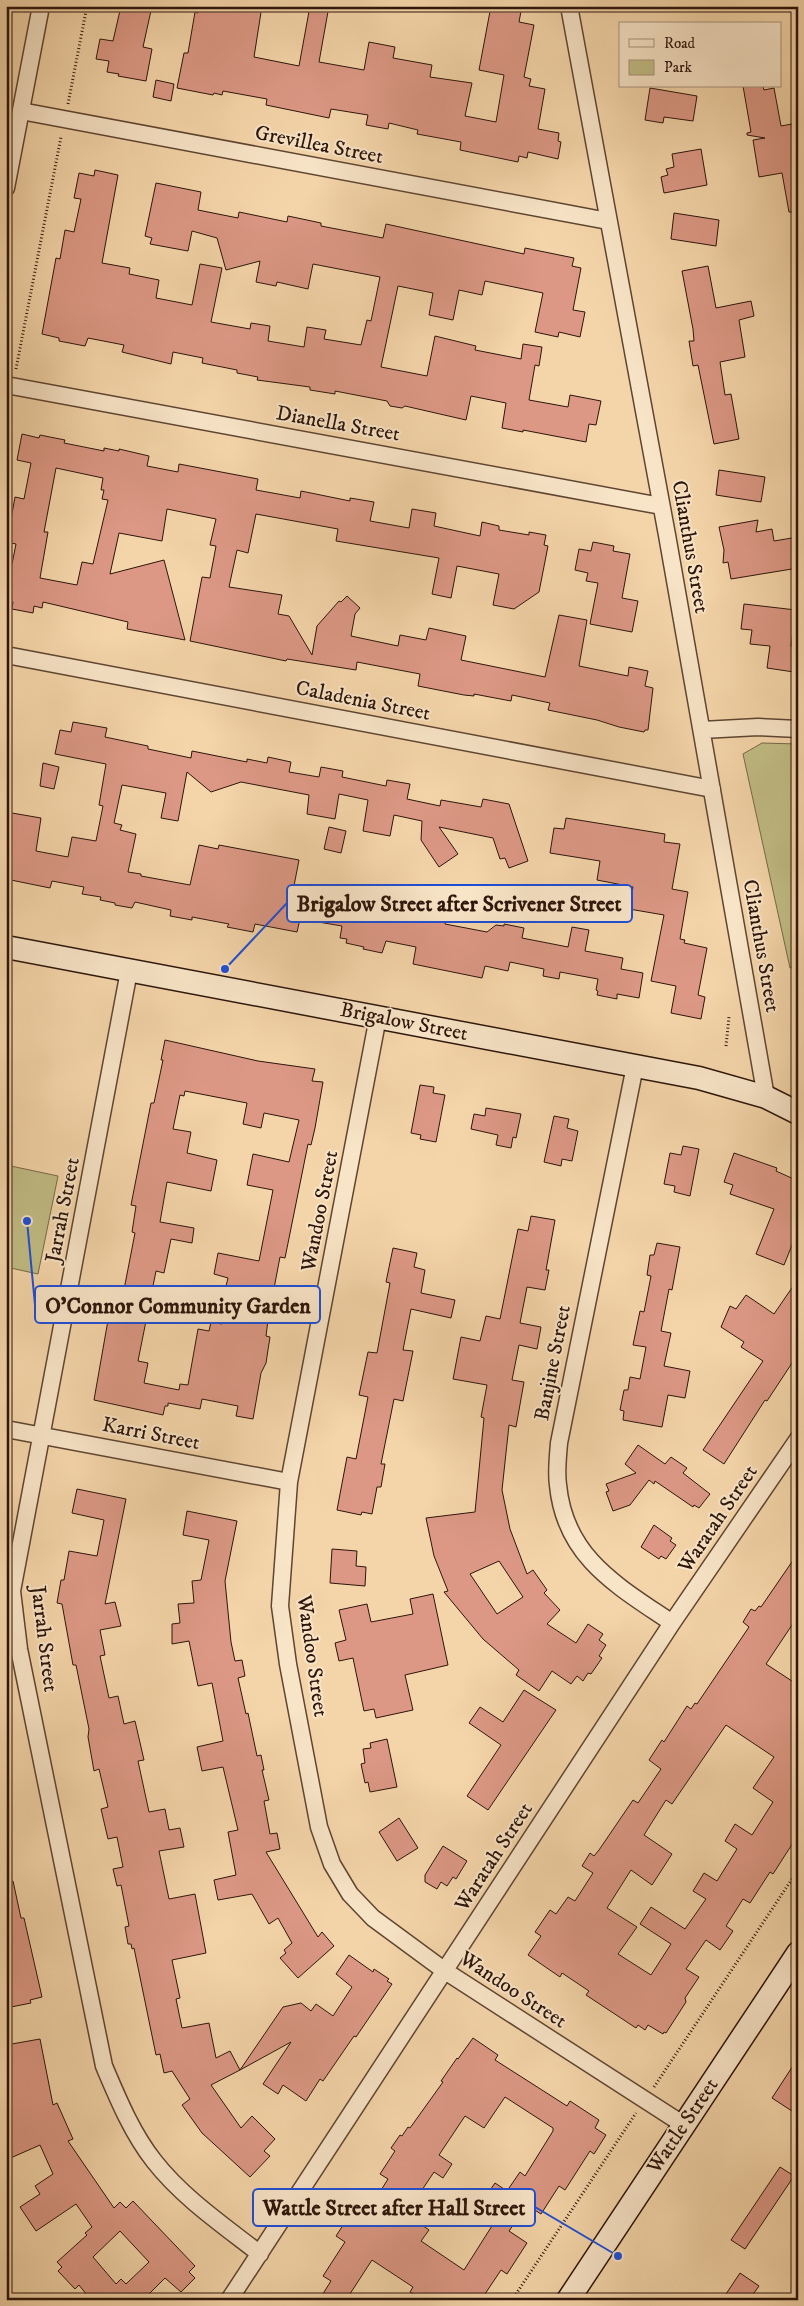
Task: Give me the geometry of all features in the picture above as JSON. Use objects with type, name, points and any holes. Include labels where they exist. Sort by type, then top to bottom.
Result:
[{"type":"street","points":[[6,188],[41,6]]},
{"type":"street","name":"Clianthus Street","points":[[569,6],[702,730],[766,1097]]},
{"type":"street","name":"Grevillea Street","points":[[21,111],[608,221]]},
{"type":"street","name":"Dianella Street","points":[[6,385],[661,506]]},
{"type":"street","name":"Caladenia Street","points":[[6,655],[712,789]]},
{"type":"street","points":[[702,730],[758,727],[798,729]]},
{"type":"street","name":"Brigalow Street","points":[[6,947],[699,1078],[766,1097],[798,1113]]},
{"type":"street","name":"Jarrah Street","points":[[129,971],[12,1590],[19,1649],[104,2066],[127,2118],[154,2161],[196,2205],[260,2254]]},
{"type":"street","name":"Wandoo Street","points":[[378,1018],[289,1482],[280,1606],[288,1664],[319,1827],[332,1864],[350,1894],[372,1918],[445,1971],[684,2124]]},
{"type":"street","name":"Banjine Street","points":[[635,1066],[559,1443],[558,1484],[563,1510],[573,1537],[588,1558],[610,1581],[672,1623]]},
{"type":"street","name":"Karri Street","points":[[6,1428],[289,1482]]},
{"type":"street","name":"Waratah Street","points":[[229,2300],[672,1623],[798,1440]]},
{"type":"street","name":"Wattle Street","points":[[568,2300],[798,1953]]},
{"type":"path","points":[[19,353],[87,6]]},
{"type":"path","points":[[6,420],[8,409]]},
{"type":"path","points":[[726,1046],[729,1017]]},
{"type":"green space","points":[[762,743],[798,744],[798,966],[790,968],[743,754]]},
{"type":"green space","points":[[6,1165],[58,1176],[38,1274],[6,1267]]},
{"type":"building","points":[[121,6],[152,6],[143,47],[152,49],[146,81],[107,72],[109,61],[96,59],[100,39],[113,41]]},
{"type":"building","points":[[199,6],[262,6],[254,57],[299,66],[310,6],[329,6],[319,62],[364,70],[369,42],[395,47],[393,58],[432,65],[430,77],[472,83],[465,116],[496,122],[504,75],[479,70],[491,6],[522,6],[519,22],[534,25],[524,77],[531,79],[529,86],[545,89],[538,129],[559,133],[558,141],[561,142],[558,159],[528,152],[527,158],[519,156],[518,162],[460,150],[461,142],[417,134],[418,130],[389,123],[388,129],[366,125],[368,115],[331,109],[329,118],[266,105],[267,99],[223,91],[222,95],[214,93],[213,95],[177,88],[184,53],[188,53],[195,12],[198,13]]},
{"type":"building","points":[[156,80],[174,84],[171,101],[153,97]]},
{"type":"building","points":[[650,88],[697,96],[693,121],[664,117],[663,123],[645,120]]},
{"type":"building","points":[[743,88],[764,88],[764,90],[774,88],[781,126],[792,124],[795,145],[798,145],[798,212],[789,212],[782,173],[759,177],[753,140],[765,138],[747,135],[747,133],[751,132]]},
{"type":"building","points":[[701,149],[707,185],[664,193],[661,177],[668,175],[666,169],[674,167],[672,154]]},
{"type":"building","points":[[95,170],[118,175],[102,263],[130,268],[129,274],[159,280],[156,298],[192,305],[200,264],[222,268],[211,322],[250,329],[251,323],[270,326],[268,341],[304,347],[307,327],[326,330],[324,339],[361,345],[367,320],[371,321],[380,277],[313,264],[308,289],[277,282],[276,286],[256,282],[260,261],[226,270],[217,238],[192,231],[188,251],[150,244],[152,238],[145,236],[156,183],[201,192],[198,210],[238,218],[239,212],[287,222],[288,216],[321,223],[321,226],[383,238],[386,224],[524,254],[525,248],[574,258],[572,266],[581,268],[573,310],[585,312],[580,337],[559,332],[558,337],[535,332],[543,293],[485,281],[482,295],[459,290],[453,320],[429,315],[433,293],[398,286],[381,367],[427,376],[435,336],[476,346],[475,350],[521,359],[523,344],[542,347],[539,366],[535,365],[529,400],[568,407],[570,395],[601,401],[596,425],[589,424],[586,442],[523,430],[523,432],[502,428],[506,403],[471,396],[466,420],[405,406],[402,408],[390,406],[387,401],[335,391],[335,394],[310,390],[310,387],[257,380],[258,377],[237,373],[237,370],[202,363],[203,358],[173,352],[171,364],[122,352],[124,345],[88,338],[85,346],[59,341],[59,338],[42,334],[56,258],[60,259],[65,230],[74,232],[81,199],[74,198],[79,173],[94,176]]},
{"type":"building","points":[[674,213],[719,220],[716,246],[671,239]]},
{"type":"building","points":[[708,266],[716,308],[751,301],[754,316],[739,320],[745,357],[720,362],[725,395],[731,394],[739,439],[714,444],[698,365],[693,366],[689,341],[694,341],[693,329],[682,271]]},
{"type":"building","points":[[22,434],[39,438],[40,435],[65,440],[64,443],[104,451],[104,448],[119,451],[119,449],[149,456],[147,466],[178,472],[179,464],[258,479],[256,490],[300,498],[301,491],[350,501],[350,498],[374,502],[370,521],[409,528],[412,509],[436,513],[434,526],[480,536],[482,522],[499,526],[499,530],[529,535],[529,532],[546,535],[544,545],[548,546],[539,592],[514,609],[493,605],[499,574],[457,566],[451,598],[432,594],[439,558],[336,541],[338,529],[256,514],[248,553],[237,550],[229,587],[282,595],[278,614],[289,616],[312,655],[317,626],[339,601],[341,602],[347,596],[360,608],[355,614],[351,636],[398,646],[400,635],[426,640],[429,628],[466,636],[461,660],[545,677],[559,615],[587,620],[579,666],[628,676],[629,667],[648,671],[645,686],[653,688],[648,730],[644,732],[619,727],[597,720],[548,710],[550,703],[512,695],[511,701],[474,694],[474,696],[464,695],[418,686],[420,674],[357,662],[356,670],[287,659],[286,661],[190,641],[202,577],[210,578],[216,546],[210,545],[216,519],[167,509],[162,541],[119,533],[110,574],[164,560],[185,640],[127,629],[128,622],[43,602],[42,608],[34,606],[33,613],[12,609],[13,602],[6,601],[6,573],[10,574],[16,544],[6,542],[6,525],[10,525],[15,497],[24,499],[31,463],[17,460]],"holes":[[[56,468],[103,478],[101,490],[104,490],[102,499],[108,500],[93,564],[82,562],[77,585],[40,578],[48,532],[44,532]]]},
{"type":"building","points":[[719,470],[765,477],[761,502],[716,495]]},
{"type":"building","points":[[758,520],[756,532],[772,529],[774,541],[798,537],[798,568],[731,579],[728,562],[723,563],[724,550],[719,527]]},
{"type":"building","points":[[593,542],[614,546],[613,551],[630,554],[622,598],[638,601],[632,632],[590,624],[598,583],[586,581],[588,573],[575,570],[579,549],[591,551]]},
{"type":"building","points":[[744,604],[796,610],[791,646],[797,647],[794,672],[767,668],[770,646],[750,644],[752,630],[741,629]]},
{"type":"building","points":[[73,722],[107,728],[105,737],[191,758],[192,751],[247,762],[247,759],[267,763],[268,757],[291,762],[289,772],[319,777],[321,767],[343,771],[342,777],[386,786],[387,780],[410,784],[407,799],[440,806],[441,800],[481,807],[483,799],[509,804],[528,861],[509,868],[505,858],[500,859],[493,838],[439,827],[458,854],[439,867],[421,840],[422,821],[394,815],[390,836],[363,831],[368,800],[339,794],[335,819],[307,814],[309,795],[241,782],[211,792],[187,772],[178,821],[161,818],[166,793],[122,785],[114,823],[122,825],[120,830],[136,834],[128,872],[141,874],[141,876],[190,885],[199,845],[218,849],[219,845],[299,860],[292,896],[345,905],[348,891],[365,894],[361,914],[397,920],[399,912],[405,913],[406,904],[448,912],[445,924],[487,932],[496,925],[504,926],[504,924],[524,928],[522,938],[568,947],[572,927],[589,930],[585,951],[623,958],[621,969],[643,973],[639,998],[617,994],[617,999],[597,995],[598,979],[560,972],[559,979],[543,976],[544,969],[510,962],[508,971],[485,966],[482,978],[413,964],[416,947],[386,941],[382,953],[363,949],[364,947],[346,943],[347,939],[340,938],[342,926],[300,919],[297,932],[255,924],[253,932],[227,927],[229,924],[192,917],[192,920],[170,916],[171,910],[135,902],[132,908],[115,905],[115,903],[100,900],[101,897],[82,894],[84,887],[52,881],[50,888],[6,879],[6,812],[41,818],[36,851],[68,857],[72,837],[96,841],[103,806],[99,805],[106,764],[55,754],[60,730],[71,732]]},
{"type":"building","points":[[43,763],[59,767],[54,789],[40,786]]},
{"type":"building","points":[[566,818],[665,834],[664,842],[680,844],[672,889],[688,892],[680,939],[685,940],[684,943],[707,948],[698,995],[705,997],[701,1019],[671,1013],[676,986],[651,981],[664,915],[629,909],[633,887],[597,880],[600,861],[550,853],[554,828],[564,829]]},
{"type":"building","points":[[329,827],[346,831],[341,853],[324,849]]},
{"type":"building","points":[[165,1040],[258,1061],[315,1069],[312,1081],[323,1082],[315,1128],[311,1145],[308,1144],[285,1258],[280,1257],[268,1320],[266,1336],[270,1337],[266,1363],[261,1373],[253,1419],[236,1416],[238,1406],[202,1399],[200,1409],[168,1403],[168,1406],[165,1406],[163,1415],[94,1400],[111,1303],[121,1305],[135,1233],[132,1232],[136,1206],[131,1205],[151,1103],[154,1103],[163,1060],[161,1060]],"holes":[[[185,1091],[247,1103],[243,1124],[261,1128],[264,1113],[299,1120],[289,1162],[253,1154],[247,1185],[273,1190],[259,1261],[218,1253],[214,1274],[228,1278],[225,1290],[228,1291],[222,1324],[211,1322],[209,1331],[198,1329],[188,1385],[180,1384],[179,1390],[144,1383],[148,1363],[138,1361],[156,1271],[164,1273],[171,1239],[192,1243],[194,1228],[160,1222],[167,1182],[211,1191],[217,1160],[187,1153],[191,1132],[173,1129],[180,1095],[184,1096]]]},
{"type":"building","points":[[420,1085],[434,1087],[433,1093],[445,1095],[436,1142],[420,1139],[421,1135],[411,1133]]},
{"type":"building","points":[[486,1108],[521,1114],[516,1138],[513,1137],[511,1148],[496,1145],[498,1135],[471,1129],[474,1114],[485,1116]]},
{"type":"building","points":[[554,1116],[569,1119],[567,1128],[578,1131],[572,1161],[562,1159],[561,1166],[544,1162]]},
{"type":"building","points":[[683,1146],[699,1149],[690,1196],[674,1192],[675,1186],[664,1184],[670,1153],[681,1155]]},
{"type":"building","points":[[734,1153],[777,1168],[776,1171],[798,1181],[798,1230],[784,1265],[756,1254],[774,1209],[730,1194],[733,1185],[724,1182]]},
{"type":"building","points":[[531,1216],[555,1220],[546,1270],[549,1270],[545,1290],[527,1287],[520,1323],[541,1327],[537,1349],[519,1345],[512,1380],[524,1382],[516,1427],[509,1425],[502,1490],[510,1529],[527,1574],[533,1570],[547,1590],[544,1593],[560,1610],[547,1624],[576,1643],[588,1624],[603,1634],[599,1640],[606,1645],[599,1656],[602,1658],[591,1674],[588,1673],[583,1681],[577,1676],[571,1684],[552,1671],[539,1691],[516,1675],[519,1670],[483,1639],[444,1592],[448,1591],[434,1556],[426,1518],[475,1512],[484,1418],[481,1417],[487,1385],[453,1379],[461,1337],[480,1341],[486,1316],[500,1319],[518,1229],[528,1231]],"holes":[[[499,1561],[523,1597],[497,1614],[470,1574]]]},
{"type":"building","points":[[657,1243],[680,1247],[672,1290],[669,1289],[661,1331],[671,1333],[664,1366],[690,1371],[685,1398],[668,1395],[662,1427],[623,1420],[624,1411],[620,1410],[624,1390],[628,1390],[630,1377],[640,1379],[646,1347],[633,1345],[640,1311],[644,1312],[651,1276],[647,1275],[650,1255],[654,1255]]},
{"type":"building","points":[[393,1248],[417,1253],[414,1267],[425,1270],[421,1293],[455,1300],[451,1318],[411,1309],[403,1350],[413,1351],[403,1401],[394,1399],[381,1464],[385,1464],[381,1487],[377,1487],[372,1514],[362,1512],[361,1515],[337,1510],[347,1457],[356,1459],[368,1397],[359,1395],[368,1352],[377,1353],[390,1283],[386,1282]]},
{"type":"building","points":[[798,1279],[798,1354],[767,1401],[765,1400],[724,1464],[703,1450],[763,1361],[741,1347],[744,1342],[721,1327],[730,1306],[736,1309],[746,1295],[774,1314]]},
{"type":"building","points":[[638,1445],[665,1464],[671,1457],[687,1468],[683,1473],[710,1494],[699,1508],[694,1505],[693,1507],[655,1481],[654,1484],[649,1480],[630,1505],[613,1511],[606,1492],[609,1491],[606,1484],[636,1473],[625,1464]]},
{"type":"building","points":[[77,1489],[126,1499],[105,1604],[115,1602],[121,1626],[100,1630],[105,1655],[100,1656],[109,1698],[118,1696],[124,1724],[135,1721],[144,1760],[138,1761],[149,1812],[165,1809],[169,1830],[180,1828],[184,1847],[159,1851],[169,1899],[195,1894],[206,1953],[172,1960],[180,1998],[176,1999],[182,2028],[209,2023],[216,2058],[230,2051],[240,2070],[211,2085],[241,2128],[252,2116],[275,2139],[264,2151],[270,2156],[250,2177],[202,2133],[182,2105],[190,2099],[172,2071],[164,2073],[160,2054],[156,2055],[134,1948],[132,1949],[131,1944],[128,1944],[125,1927],[129,1926],[121,1885],[117,1886],[113,1869],[123,1867],[117,1837],[108,1839],[101,1809],[108,1807],[99,1769],[94,1771],[88,1737],[89,1729],[76,1665],[73,1665],[62,1604],[57,1603],[61,1580],[64,1580],[69,1551],[97,1556],[104,1520],[72,1513]]},
{"type":"building","points":[[187,1511],[237,1521],[225,1581],[231,1642],[235,1661],[242,1660],[245,1676],[238,1678],[257,1756],[261,1755],[264,1770],[262,1770],[269,1800],[264,1801],[270,1834],[277,1833],[280,1849],[266,1852],[318,1937],[322,1932],[334,1946],[298,1978],[280,1958],[286,1953],[284,1950],[292,1943],[278,1918],[269,1924],[252,1894],[218,1900],[214,1880],[236,1875],[228,1832],[238,1830],[223,1767],[202,1771],[197,1747],[223,1741],[212,1683],[198,1686],[189,1641],[172,1644],[172,1624],[180,1623],[178,1604],[194,1603],[192,1581],[201,1580],[209,1540],[183,1535]]},
{"type":"building","points":[[654,1525],[672,1538],[670,1541],[676,1545],[666,1559],[661,1556],[659,1559],[641,1547]]},
{"type":"building","points":[[332,1549],[357,1551],[356,1566],[366,1567],[365,1586],[330,1583]]},
{"type":"building","points":[[798,1553],[798,1616],[766,1664],[798,1685],[798,1835],[773,1874],[770,1872],[750,1903],[743,1899],[726,1926],[733,1931],[720,1950],[706,1940],[686,1969],[699,1977],[666,2033],[664,2032],[663,2034],[648,2025],[645,2030],[638,2025],[636,2028],[586,1995],[589,1991],[562,1973],[560,1977],[528,1955],[541,1936],[535,1932],[550,1910],[556,1914],[568,1897],[575,1901],[593,1873],[582,1866],[590,1853],[594,1856],[599,1850],[633,1800],[638,1803],[661,1769],[649,1760],[662,1740],[664,1742],[687,1706],[691,1709],[695,1703],[697,1704],[749,1627],[743,1622],[751,1609],[755,1611],[759,1606],[761,1607]],"holes":[[[726,1725],[774,1757],[753,1788],[773,1802],[752,1835],[735,1824],[725,1841],[737,1849],[717,1881],[704,1873],[693,1891],[706,1899],[685,1929],[651,1907],[640,1924],[671,1944],[651,1975],[618,1954],[637,1927],[607,1908],[631,1870],[652,1885],[672,1854],[644,1835],[666,1800],[672,1804]]]},
{"type":"building","points":[[433,1594],[448,1665],[405,1675],[413,1710],[376,1718],[374,1709],[364,1711],[353,1658],[339,1661],[335,1643],[346,1640],[339,1610],[367,1604],[371,1622],[413,1614],[410,1599]]},
{"type":"building","points":[[524,1690],[556,1710],[488,1810],[467,1796],[501,1745],[469,1723],[480,1707],[503,1722]]},
{"type":"building","points":[[387,1739],[397,1787],[370,1792],[368,1782],[365,1783],[361,1764],[365,1763],[363,1749],[371,1748],[370,1743]]},
{"type":"building","points":[[399,1818],[418,1848],[397,1861],[379,1832]]},
{"type":"building","points":[[443,1846],[467,1861],[456,1879],[453,1877],[447,1886],[441,1882],[437,1889],[425,1882],[425,1875]]},
{"type":"building","points":[[13,1881],[21,1918],[24,1918],[42,1997],[30,2000],[31,2003],[6,2008],[6,1882]]},
{"type":"building","points":[[349,1955],[373,1972],[374,1969],[389,1979],[387,1981],[392,1984],[356,2037],[354,2036],[323,2081],[320,2079],[306,2101],[283,2085],[278,2094],[263,2084],[291,2042],[240,2070],[283,2007],[301,2003],[311,2011],[316,2004],[333,2016],[352,1987],[336,1974]]},
{"type":"building","points":[[473,2038],[498,2055],[495,2060],[567,2106],[570,2101],[599,2120],[595,2128],[606,2135],[594,2154],[590,2151],[565,2190],[559,2186],[541,2214],[527,2205],[509,2231],[527,2243],[507,2274],[501,2270],[481,2300],[422,2300],[410,2292],[413,2287],[372,2260],[346,2300],[319,2300],[331,2281],[323,2276],[345,2242],[336,2236],[355,2207],[366,2214],[388,2179],[380,2174],[395,2151],[391,2148],[400,2135],[402,2136],[408,2127],[410,2128]],"holes":[[[505,2097],[553,2128],[553,2131],[525,2176],[520,2172],[507,2191],[495,2183],[481,2203],[497,2218],[464,2270],[421,2241],[429,2230],[411,2217],[420,2202],[416,2199],[434,2172],[443,2178],[452,2164],[439,2155],[465,2116],[484,2128]]]},
{"type":"building","points":[[40,2039],[53,2105],[57,2103],[73,2139],[68,2141],[114,2208],[120,2202],[126,2208],[133,2201],[195,2266],[189,2272],[195,2278],[181,2292],[165,2278],[143,2300],[91,2300],[79,2285],[75,2289],[58,2271],[62,2267],[57,2262],[87,2235],[85,2233],[92,2227],[76,2204],[36,2231],[20,2207],[40,2194],[35,2186],[53,2174],[40,2145],[6,2160],[6,2045]],"holes":[[[120,2231],[149,2262],[126,2284],[121,2279],[116,2284],[93,2257]]]},
{"type":"building","points":[[798,2058],[798,2115],[772,2098]]},
{"type":"building","points":[[780,2167],[794,2176],[745,2249],[731,2240]]},
{"type":"building","points":[[740,2273],[759,2286],[749,2300],[722,2300]]},
{"type":"place","name":"Brigalow Street after Scrivener Street","points":[[225,969]]},
{"type":"place","name":"O’Connor Community Garden","points":[[27,1221]]},
{"type":"place","name":"Wattle Street after Hall Street","points":[[618,2256]]}]
